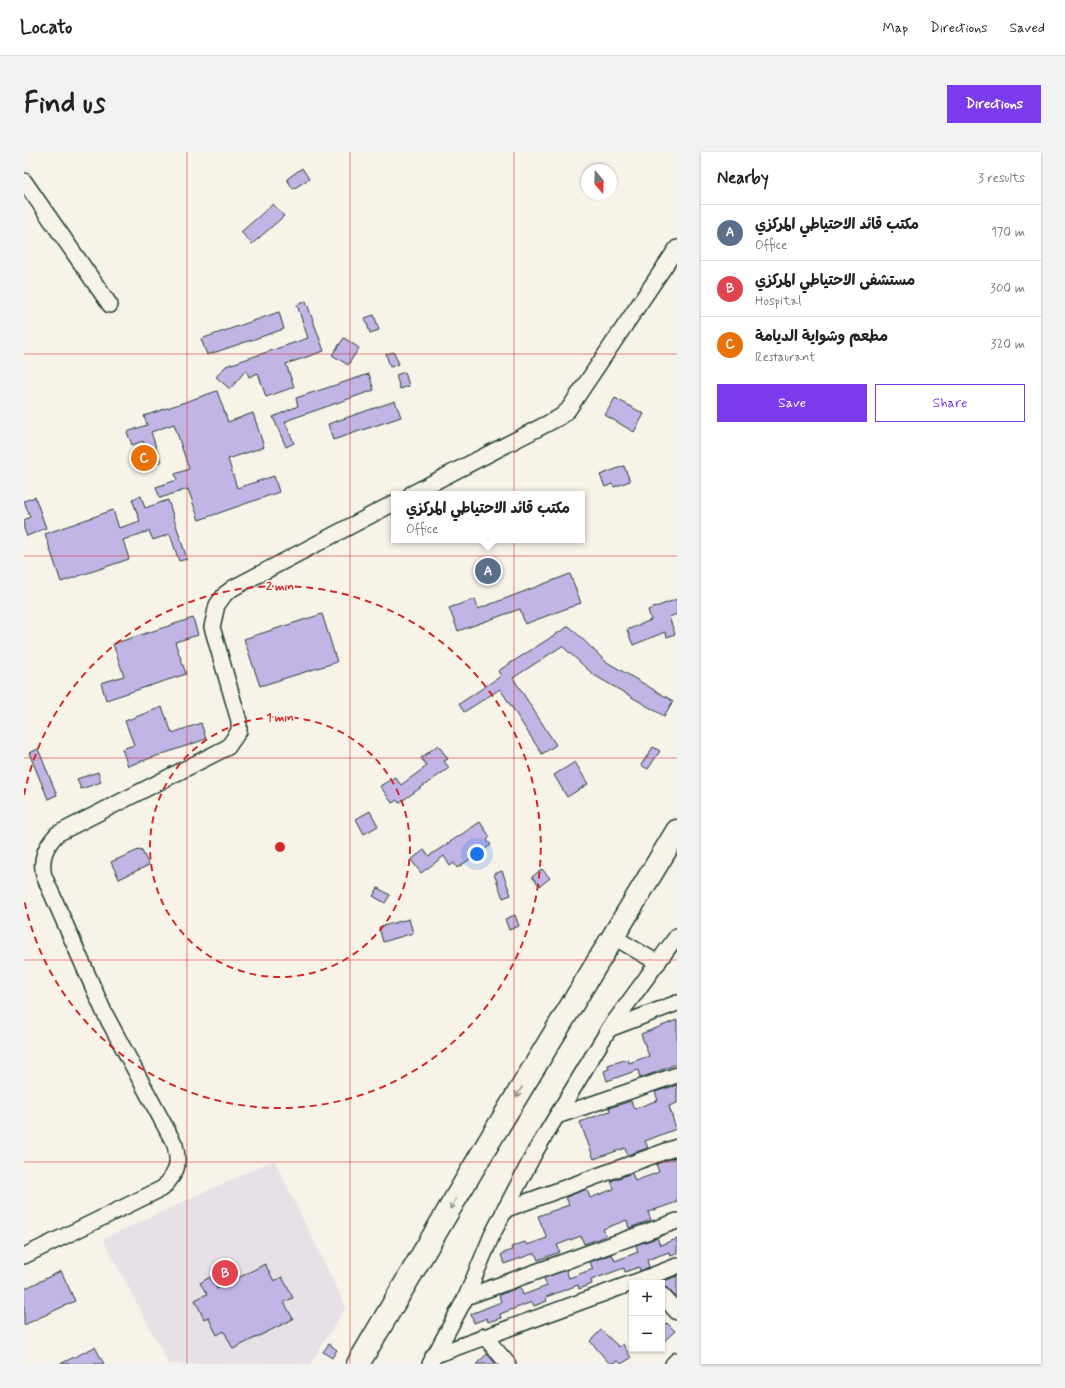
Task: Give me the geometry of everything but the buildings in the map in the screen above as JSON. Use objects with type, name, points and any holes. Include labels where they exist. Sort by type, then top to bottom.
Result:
[{"type":"highway","points":[[358,1364],[490,1140],[677,831]]},
{"type":"highway","points":[[374,1364],[677,856]]},
{"type":"street","points":[[24,181],[110,306]]},
{"type":"street","points":[[417,491],[555,420],[568,410],[677,248]]},
{"type":"street","points":[[24,1256],[163,1188],[175,1175],[178,1161],[174,1145],[104,1012],[44,876],[41,865],[44,853],[49,843],[57,834],[228,747],[239,731],[239,721],[212,627],[217,605],[225,594],[233,588],[391,505]]},
{"type":"street","points":[[432,1360],[466,1297],[504,1210],[556,1116],[609,1029],[677,936]]},
{"type":"street","points":[[624,943],[658,963]]},
{"type":"street","points":[[609,1029],[677,1003]]},
{"type":"street","points":[[556,1116],[677,1075]]},
{"type":"street","points":[[504,1210],[677,1147]]},
{"type":"street","points":[[466,1297],[677,1221]]},
{"type":"street","points":[[646,1280],[677,1266]]},
{"type":"street","points":[[432,1360],[484,1336],[629,1286]]},
{"type":"street","points":[[665,1298],[677,1312]]},
{"type":"street","points":[[484,1336],[508,1364]]},
{"type":"street","points":[[673,1364],[677,1360]]},
{"type":"shaded area","points":[[274,1160],[346,1307],[310,1364],[169,1364],[103,1239]]},
{"type":"place","name":"مطعم وشواية الديامة","points":[[144,458]]},
{"type":"place","name":"مكتب قائد الاحتياطي المركزي","points":[[488,571]]},
{"type":"place","name":"مستشفى الاحتياطي المركزي","points":[[225,1273]]}]
